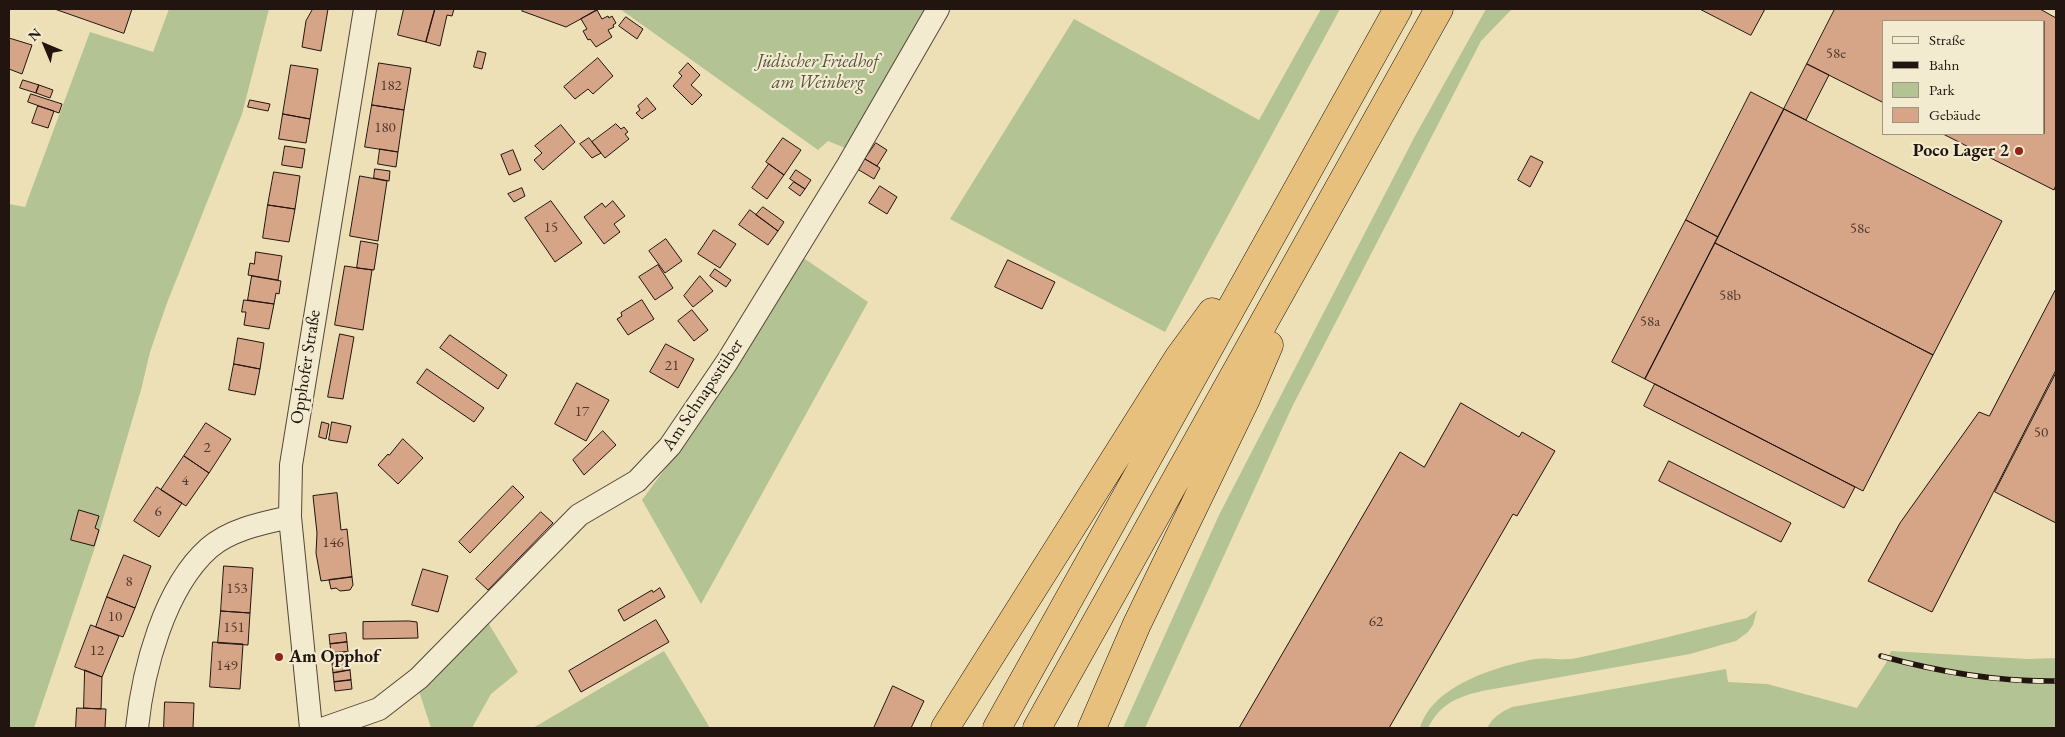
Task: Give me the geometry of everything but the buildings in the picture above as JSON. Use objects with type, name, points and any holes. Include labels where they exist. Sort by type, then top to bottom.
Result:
[{"type":"highway","points":[[997,728],[1398,9]]},
{"type":"highway","points":[[1037,728],[1440,9]]},
{"type":"highway","points":[[945,728],[1179,357],[1282,216]]},
{"type":"highway","points":[[1092,728],[1137,624],[1245,401],[1316,230]]},
{"type":"street","name":"Opphofer Straße","points":[[311,728],[290,517],[291,465],[298,412],[365,9]]},
{"type":"street","name":"Am Schnapsstüber","points":[[325,728],[379,708],[419,678],[578,515],[637,480],[670,446],[732,354],[869,131],[938,9]]},
{"type":"street","points":[[138,728],[140,700],[147,667],[158,633],[170,603],[194,565],[210,548],[230,534],[290,517]]},
{"type":"green space","points":[[169,9],[269,9],[242,114],[167,303],[150,352],[141,390],[94,550],[34,728],[9,728],[9,204],[25,207],[90,32],[153,52]]},
{"type":"green space","name":"Jüdischer Friedhof am Weinberg","points":[[620,9],[926,9],[850,150],[828,141],[818,150]]},
{"type":"green space","points":[[1321,9],[1340,9],[1165,332],[950,219],[1074,19],[1259,120]]},
{"type":"green space","points":[[1486,9],[1512,9],[1481,41],[1292,407],[1145,728],[1123,728],[1219,515],[1415,136]]},
{"type":"green space","points":[[802,257],[868,302],[701,604],[642,500],[673,458]]},
{"type":"green space","points":[[1757,610],[1753,625],[1748,632],[1736,641],[1690,654],[1473,693],[1457,699],[1444,707],[1428,728],[1420,728],[1427,713],[1438,700],[1467,680],[1484,673],[1535,659],[1572,659],[1620,649],[1747,618]]},
{"type":"green space","points":[[487,621],[518,672],[491,694],[473,726],[474,728],[431,728],[418,688]]},
{"type":"green space","points":[[664,651],[710,728],[533,728]]},
{"type":"green space","points":[[1891,651],[2027,659],[2056,658],[2056,728],[1487,728],[1498,715],[1512,707],[1726,669],[1728,682],[1767,684],[1857,708],[1886,663]]},
{"type":"railway","points":[[1881,656],[1924,667],[1968,675],[2011,680],[2056,681]]},
{"type":"place","name":"Poco Lager 2","points":[[2019,151]]},
{"type":"place","name":"Am Opphof","points":[[279,657]]}]
